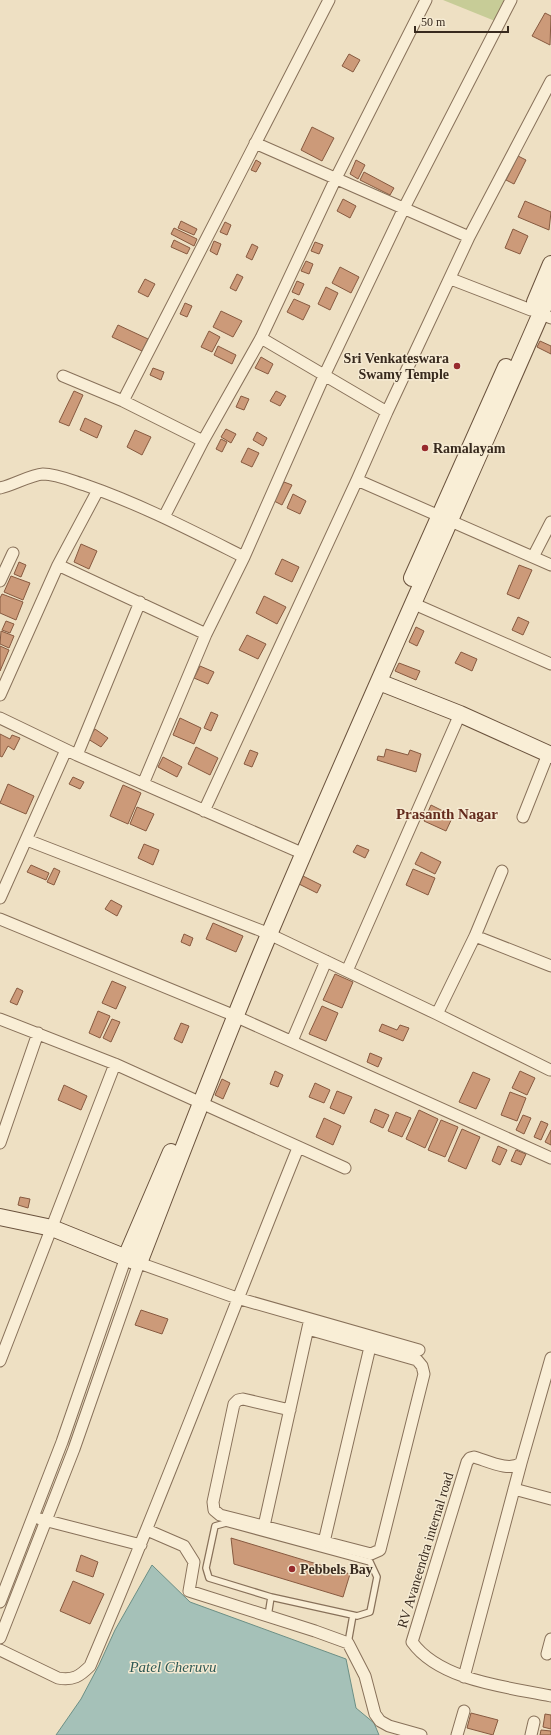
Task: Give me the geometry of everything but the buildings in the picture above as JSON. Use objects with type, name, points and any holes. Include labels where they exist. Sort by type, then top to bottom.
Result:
[{"type":"street","points":[[123,401],[329,0]]},
{"type":"street","points":[[164,517],[203,441],[261,338],[336,178],[426,0]]},
{"type":"street","points":[[143,784],[206,634],[244,557],[324,376],[404,208],[511,0]]},
{"type":"street","points":[[204,811],[357,480],[386,412],[451,278],[469,237],[551,81]]},
{"type":"street","points":[[255,143],[469,237]]},
{"type":"street","points":[[541,314],[551,264]]},
{"type":"street","points":[[451,278],[541,314]]},
{"type":"street","points":[[0,1602],[34,1518],[133,1260],[265,932],[444,519],[551,290]]},
{"type":"street","points":[[261,338],[386,412]]},
{"type":"street","points":[[63,376],[123,401],[203,441]]},
{"type":"street","points":[[0,488],[16,484],[34,475],[45,474],[62,477],[164,517],[244,557]]},
{"type":"street","points":[[357,480],[551,565]]},
{"type":"street","points":[[0,695],[58,565],[98,490]]},
{"type":"street","points":[[300,852],[379,682],[412,603],[444,519]]},
{"type":"street","points":[[533,557],[551,522]]},
{"type":"street","points":[[0,581],[13,553]]},
{"type":"street","points":[[58,565],[206,634]]},
{"type":"street","points":[[77,755],[140,602]]},
{"type":"street","points":[[412,603],[551,664]]},
{"type":"street","points":[[379,682],[460,714],[550,755],[523,817]]},
{"type":"street","points":[[347,971],[460,714]]},
{"type":"street","points":[[0,718],[77,755],[300,852]]},
{"type":"street","points":[[0,898],[66,750]]},
{"type":"street","points":[[27,840],[265,932],[550,1070]]},
{"type":"street","points":[[437,1014],[475,936],[502,871]]},
{"type":"street","points":[[0,919],[232,1015],[551,1158]]},
{"type":"street","points":[[475,936],[551,966]]},
{"type":"street","points":[[292,1042],[326,961]]},
{"type":"street","points":[[0,1019],[115,1064],[345,1168]]},
{"type":"street","points":[[0,1143],[38,1033]]},
{"type":"street","points":[[0,1361],[115,1064]]},
{"type":"street","points":[[0,1650],[58,1678],[68,1680],[79,1676],[90,1666],[141,1545],[237,1298],[298,1148]]},
{"type":"street","points":[[0,1218],[52,1228],[133,1260],[370,1347],[417,1360],[422,1366],[424,1374],[380,1550],[371,1554],[220,1515],[214,1510],[212,1502],[234,1404],[238,1400],[243,1399],[290,1410]]},
{"type":"street","points":[[0,1638],[46,1521],[133,1260]]},
{"type":"street","points":[[309,1324],[419,1350]]},
{"type":"street","points":[[264,1526],[309,1324]]},
{"type":"street","points":[[324,1542],[370,1347]]},
{"type":"street","points":[[464,1677],[521,1463],[551,1358]]},
{"type":"street","name":"RV Avaneendra internal road","points":[[521,1463],[516,1466],[509,1467],[474,1457],[470,1458],[467,1462],[412,1642],[425,1657],[464,1677],[551,1696]]},
{"type":"street","points":[[514,1489],[551,1499]]},
{"type":"street","points":[[34,1518],[141,1545]]},
{"type":"street","points":[[147,1530],[184,1546],[194,1562],[189,1591],[348,1643],[365,1676],[375,1714],[380,1721],[389,1726],[421,1735]]},
{"type":"street","points":[[547,1654],[551,1639]]},
{"type":"street","points":[[457,1735],[464,1711]]},
{"type":"street","points":[[531,1735],[534,1722]]},
{"type":"lane","points":[[226,1523],[370,1562],[377,1577],[370,1612],[357,1616],[271,1597],[209,1578],[206,1568],[215,1526],[226,1523]]},
{"type":"lane","points":[[268,1617],[271,1597]]},
{"type":"lane","points":[[348,1643],[353,1615]]},
{"type":"green space","points":[[443,0],[509,0],[500,23]]},
{"type":"water","name":"Patel Cheruvu","points":[[152,1565],[190,1602],[346,1659],[356,1708],[374,1723],[379,1735],[56,1735],[81,1699],[115,1630]]},
{"type":"place","name":"Sri Venkateswara Swamy Temple","points":[[457,366]]},
{"type":"place","name":"Ramalayam","points":[[425,448]]},
{"type":"place","name":"Pebbels Bay","points":[[292,1569]]},
{"type":"district","name":"Prasanth Nagar","points":[[447,814]]}]
